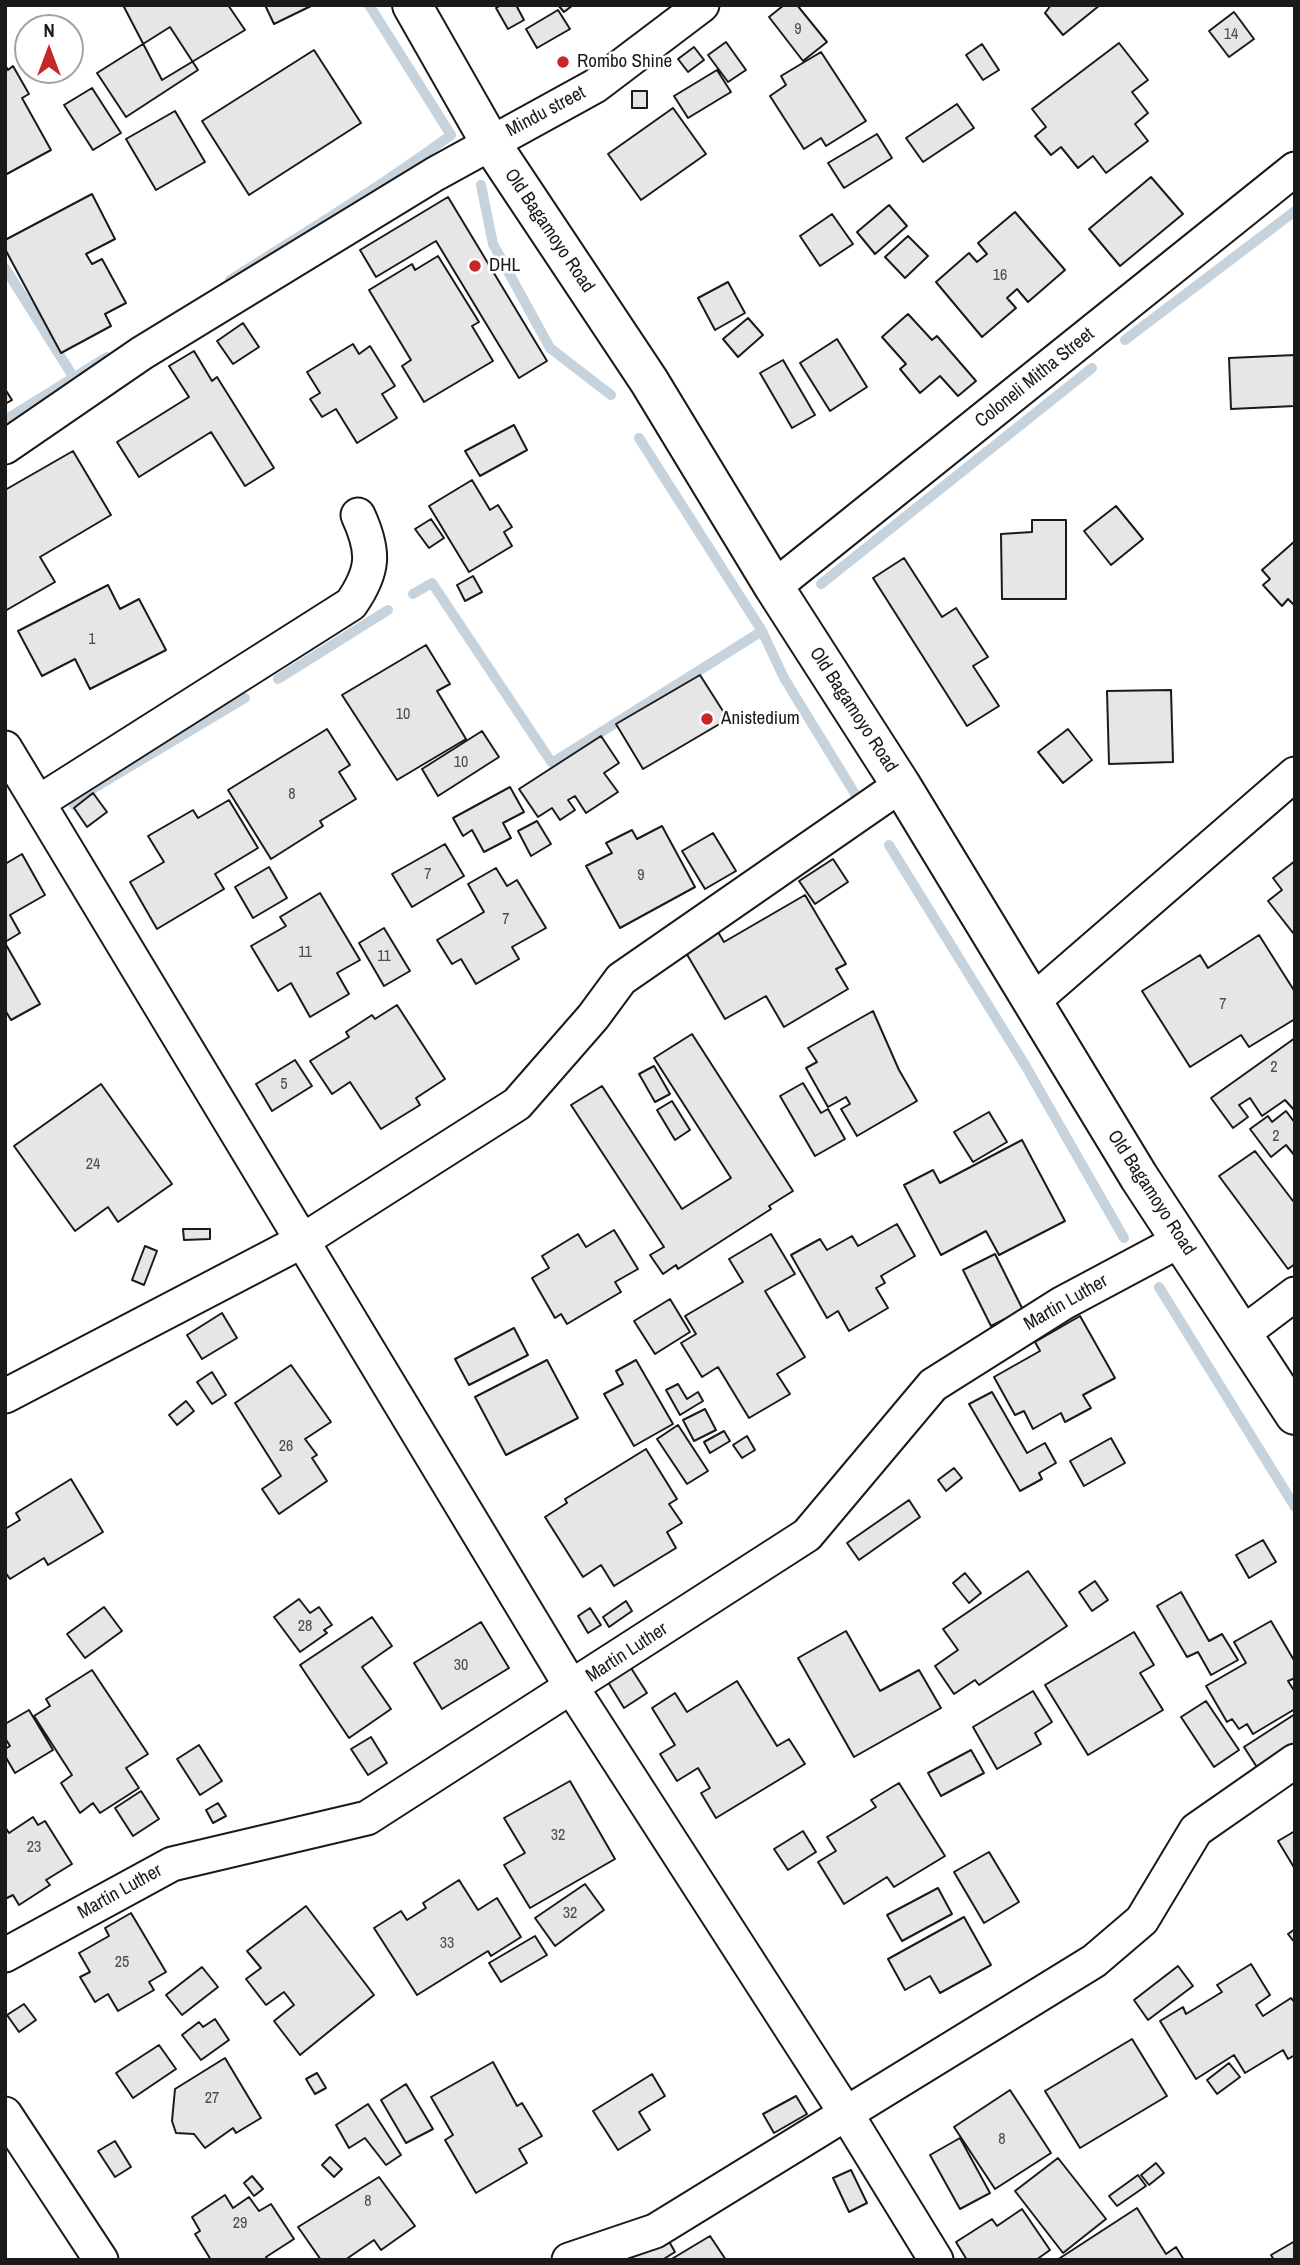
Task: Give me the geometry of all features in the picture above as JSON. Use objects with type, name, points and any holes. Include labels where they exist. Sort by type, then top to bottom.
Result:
[{"type":"main road","name":"Old Bagamoyo Road","points":[[412,5],[490,142],[649,380],[774,587],[901,785],[1032,1002],[1181,1240],[1295,1415]]},
{"type":"street","name":"Mindu street","points":[[5,447],[142,353],[490,142],[595,86],[702,5]]},
{"type":"street","name":"Coloneli Mitha Street","points":[[774,587],[1295,169]]},
{"type":"street","points":[[39,802],[351,604],[365,584],[371,561],[368,537],[358,516]]},
{"type":"street","points":[[5,747],[572,1688],[847,2115],[936,2260]]},
{"type":"street","points":[[1032,1002],[1295,774]]},
{"type":"street","points":[[5,1396],[302,1241],[517,1104],[593,1017],[621,979],[901,785]]},
{"type":"street","name":"Martin Luther","points":[[5,1955],[172,1864],[367,1818],[807,1535],[933,1385],[1063,1303],[1181,1240]]},
{"type":"street","points":[[1242,1334],[1295,1294]]},
{"type":"street","points":[[569,2260],[655,2231],[1094,1961],[1142,1920],[1196,1830],[1295,1761]]},
{"type":"street","points":[[5,2114],[101,2260]]},
{"type":"building","points":[[123,5],[228,5],[245,30],[162,80]]},
{"type":"building","points":[[265,5],[313,5],[274,24]]},
{"type":"building","points":[[501,5],[516,5],[524,20],[508,29],[496,8]]},
{"type":"building","points":[[558,5],[573,5],[564,12]]},
{"type":"building","points":[[784,5],[797,5],[827,42],[803,61],[769,17]]},
{"type":"building","points":[[1051,5],[1100,5],[1063,35],[1045,13]]},
{"type":"building","points":[[558,10],[570,29],[537,48],[526,29]]},
{"type":"building","points":[[1234,12],[1254,39],[1229,57],[1209,31]]},
{"type":"building","points":[[170,27],[198,70],[126,117],[97,73]]},
{"type":"building","points":[[726,42],[746,70],[728,82],[708,55]]},
{"type":"building","points":[[1119,43],[1148,80],[1132,92],[1148,113],[1135,124],[1148,141],[1106,173],[1093,156],[1078,168],[1061,147],[1051,155],[1035,136],[1046,127],[1032,109]]},
{"type":"building","points":[[982,44],[999,70],[983,80],[966,55]]},
{"type":"building","points":[[694,47],[704,60],[688,72],[678,59]]},
{"type":"building","points":[[314,50],[361,123],[249,195],[202,121]]},
{"type":"building","points":[[821,52],[866,121],[826,146],[821,138],[804,149],[770,96],[786,85],[781,76]]},
{"type":"building","points":[[5,65],[8,70],[13,66],[14,84],[23,84],[29,94],[22,98],[51,150],[5,175]]},
{"type":"building","points":[[717,70],[731,92],[688,118],[674,96]]},
{"type":"building","points":[[92,88],[121,133],[93,150],[64,105]]},
{"type":"building","points":[[632,91],[647,91],[647,108],[632,108]]},
{"type":"building","points":[[957,104],[974,128],[923,162],[906,138]]},
{"type":"building","points":[[673,108],[706,154],[641,200],[608,154]]},
{"type":"building","points":[[175,111],[205,162],[156,190],[126,139]]},
{"type":"building","points":[[877,134],[892,158],[844,188],[828,163]]},
{"type":"building","points":[[1151,177],[1183,214],[1120,266],[1089,229]]},
{"type":"building","points":[[92,194],[115,239],[86,254],[92,264],[102,259],[126,303],[105,314],[111,326],[61,353],[5,249],[5,240]]},
{"type":"building","points":[[448,197],[547,361],[519,378],[436,241],[376,277],[360,250]]},
{"type":"building","points":[[889,205],[907,226],[875,254],[857,232]]},
{"type":"building","points":[[1015,212],[1065,270],[1028,302],[1017,289],[1007,298],[1016,308],[982,337],[936,282],[969,253],[977,262],[987,254],[978,243]]},
{"type":"building","points":[[832,214],[853,244],[820,266],[800,236]]},
{"type":"building","points":[[908,236],[928,256],[905,278],[885,257]]},
{"type":"building","points":[[438,256],[479,322],[472,326],[493,361],[424,402],[402,366],[411,360],[369,290],[412,264],[415,270]]},
{"type":"building","points":[[728,282],[745,313],[715,330],[698,298]]},
{"type":"building","points":[[908,314],[932,340],[937,336],[976,381],[958,396],[940,376],[920,393],[900,369],[906,364],[882,337]]},
{"type":"building","points":[[748,318],[763,335],[738,357],[723,339]]},
{"type":"building","points":[[243,323],[259,347],[233,364],[217,341]]},
{"type":"building","points":[[837,339],[867,387],[830,411],[800,363]]},
{"type":"building","points":[[353,344],[359,354],[370,346],[395,386],[382,394],[397,418],[357,443],[336,409],[322,417],[310,399],[320,393],[307,372]]},
{"type":"building","points":[[194,351],[212,381],[217,377],[274,468],[245,486],[211,432],[139,477],[117,442],[189,397],[169,366]]},
{"type":"building","points":[[1295,355],[1295,406],[1231,409],[1229,358]]},
{"type":"building","points":[[783,360],[815,415],[792,428],[760,373]]},
{"type":"building","points":[[5,389],[12,400],[5,404]]},
{"type":"building","points":[[514,425],[527,450],[480,476],[465,451]]},
{"type":"building","points":[[73,451],[111,515],[40,557],[55,582],[5,611],[5,490]]},
{"type":"building","points":[[472,480],[490,510],[498,505],[512,527],[504,532],[512,546],[469,572],[429,506]]},
{"type":"building","points":[[1116,506],[1143,539],[1111,565],[1084,531]]},
{"type":"building","points":[[431,519],[444,538],[429,548],[415,529]]},
{"type":"building","points":[[1032,520],[1066,520],[1066,599],[1002,599],[1001,534],[1032,532]]},
{"type":"building","points":[[1295,541],[1295,606],[1288,599],[1282,606],[1263,585],[1270,579],[1262,570]]},
{"type":"building","points":[[904,558],[942,617],[956,608],[988,657],[973,666],[999,706],[967,726],[873,578]]},
{"type":"building","points":[[473,576],[482,592],[465,601],[457,585]]},
{"type":"building","points":[[108,585],[120,609],[139,599],[166,650],[90,689],[75,659],[42,676],[18,631]]},
{"type":"building","points":[[426,645],[450,684],[437,691],[466,739],[397,780],[342,695]]},
{"type":"building","points":[[700,675],[728,719],[643,769],[616,724]]},
{"type":"building","points":[[1171,690],[1173,762],[1109,764],[1107,691]]},
{"type":"building","points":[[327,729],[350,765],[339,772],[356,799],[320,821],[323,826],[271,859],[228,790]]},
{"type":"building","points":[[1068,729],[1092,760],[1063,783],[1038,752]]},
{"type":"building","points":[[482,731],[499,757],[438,796],[422,769]]},
{"type":"building","points":[[601,736],[619,763],[604,773],[618,792],[586,813],[575,796],[568,800],[575,810],[560,820],[552,808],[538,817],[519,789]]},
{"type":"building","points":[[510,787],[524,812],[503,823],[511,838],[484,852],[472,830],[463,836],[453,818]]},
{"type":"building","points":[[93,793],[107,812],[87,827],[74,808]]},
{"type":"building","points":[[229,800],[258,848],[215,874],[224,889],[157,929],[130,882],[164,862],[148,836],[193,810],[198,818]]},
{"type":"building","points":[[537,821],[551,844],[531,856],[518,831]]},
{"type":"building","points":[[662,826],[695,887],[620,928],[586,866],[612,853],[606,843],[632,830],[637,839]]},
{"type":"building","points":[[713,833],[736,871],[705,889],[682,851]]},
{"type":"building","points":[[445,844],[464,876],[412,907],[392,874]]},
{"type":"building","points":[[22,854],[45,895],[10,915],[20,933],[5,942],[5,864]]},
{"type":"building","points":[[833,859],[848,882],[815,904],[799,881]]},
{"type":"building","points":[[1295,861],[1293,933],[1268,901],[1282,890],[1273,878]]},
{"type":"building","points":[[269,867],[287,898],[253,918],[235,887]]},
{"type":"building","points":[[496,868],[507,886],[517,880],[546,928],[512,947],[519,959],[476,984],[461,959],[452,964],[437,940],[484,912],[468,884]]},
{"type":"building","points":[[320,893],[360,960],[337,973],[349,994],[310,1017],[291,983],[278,991],[251,946],[286,926],[280,917]]},
{"type":"building","points":[[805,895],[846,964],[836,969],[848,989],[784,1027],[766,996],[725,1019],[682,946],[715,927],[724,942]]},
{"type":"building","points":[[384,928],[410,971],[384,986],[359,943]]},
{"type":"building","points":[[1259,935],[1295,992],[1295,1019],[1249,1047],[1241,1035],[1190,1067],[1142,991],[1200,955],[1208,968]]},
{"type":"building","points":[[5,943],[40,1004],[11,1020],[5,1010]]},
{"type":"building","points":[[397,1005],[445,1079],[416,1098],[420,1105],[381,1129],[350,1082],[332,1094],[310,1061],[349,1037],[346,1032],[372,1015],[375,1019]]},
{"type":"building","points":[[873,1011],[899,1070],[917,1101],[857,1136],[841,1109],[850,1104],[846,1097],[828,1107],[806,1068],[817,1062],[808,1048]]},
{"type":"building","points":[[692,1034],[793,1191],[769,1206],[771,1209],[678,1269],[676,1265],[663,1274],[650,1255],[664,1247],[571,1105],[602,1086],[682,1209],[731,1178],[654,1058]]},
{"type":"building","points":[[1295,1038],[1295,1111],[1285,1100],[1262,1116],[1250,1098],[1239,1105],[1248,1117],[1233,1128],[1211,1098]]},
{"type":"building","points":[[295,1060],[312,1086],[272,1111],[256,1084]]},
{"type":"building","points":[[654,1066],[670,1094],[655,1102],[639,1074]]},
{"type":"building","points":[[803,1083],[821,1113],[828,1109],[845,1139],[815,1156],[780,1096]]},
{"type":"building","points":[[101,1084],[172,1184],[118,1222],[108,1207],[75,1231],[14,1146]]},
{"type":"building","points":[[672,1101],[690,1130],[675,1140],[657,1110]]},
{"type":"building","points":[[1286,1111],[1295,1123],[1295,1156],[1286,1145],[1271,1157],[1250,1129],[1268,1116],[1272,1122]]},
{"type":"building","points":[[989,1112],[1007,1142],[973,1162],[954,1132]]},
{"type":"building","points":[[1022,1140],[1065,1221],[999,1255],[986,1231],[941,1255],[904,1185],[933,1170],[940,1183]]},
{"type":"building","points":[[1255,1151],[1293,1201],[1295,1200],[1295,1264],[1288,1269],[1219,1176]]},
{"type":"building","points":[[897,1224],[915,1256],[881,1276],[885,1283],[876,1288],[888,1308],[849,1331],[838,1311],[827,1318],[791,1255],[820,1239],[827,1250],[852,1236],[858,1246]]},
{"type":"building","points":[[183,1229],[210,1229],[210,1239],[184,1240]]},
{"type":"building","points":[[614,1230],[638,1269],[615,1282],[621,1292],[567,1324],[561,1314],[555,1318],[532,1278],[549,1268],[542,1256],[578,1234],[586,1247]]},
{"type":"building","points":[[771,1234],[795,1274],[765,1291],[805,1357],[777,1374],[790,1394],[749,1418],[718,1367],[702,1377],[681,1343],[696,1334],[685,1316],[743,1282],[729,1259]]},
{"type":"building","points":[[145,1246],[157,1251],[144,1285],[132,1280]]},
{"type":"building","points":[[995,1254],[1023,1310],[991,1326],[963,1270]]},
{"type":"building","points":[[670,1299],[690,1332],[655,1354],[634,1321]]},
{"type":"building","points":[[222,1313],[237,1338],[202,1359],[187,1335]]},
{"type":"building","points":[[1080,1316],[1115,1378],[1083,1395],[1091,1408],[1065,1422],[1061,1413],[1033,1429],[1024,1411],[1015,1415],[994,1377],[1040,1351],[1035,1342]]},
{"type":"building","points":[[514,1328],[528,1355],[469,1385],[455,1359]]},
{"type":"building","points":[[547,1360],[578,1418],[506,1455],[475,1397]]},
{"type":"building","points":[[636,1360],[673,1424],[634,1446],[604,1394],[623,1384],[616,1371]]},
{"type":"building","points":[[291,1365],[331,1422],[305,1439],[317,1455],[312,1458],[327,1481],[279,1514],[262,1489],[281,1476],[235,1403]]},
{"type":"building","points":[[212,1372],[226,1395],[212,1404],[197,1382]]},
{"type":"building","points":[[678,1384],[687,1399],[698,1392],[703,1401],[680,1415],[666,1390]]},
{"type":"building","points":[[992,1392],[1027,1453],[1045,1443],[1056,1463],[1039,1473],[1042,1479],[1020,1491],[969,1404]]},
{"type":"building","points":[[186,1401],[194,1411],[177,1425],[169,1415]]},
{"type":"building","points":[[705,1409],[716,1430],[694,1441],[683,1420]]},
{"type":"building","points":[[678,1425],[708,1471],[687,1484],[657,1439]]},
{"type":"building","points":[[724,1431],[730,1441],[710,1453],[704,1442]]},
{"type":"building","points":[[747,1436],[755,1450],[742,1458],[733,1445]]},
{"type":"building","points":[[1111,1438],[1125,1463],[1084,1486],[1070,1461]]},
{"type":"building","points":[[646,1449],[677,1499],[669,1504],[682,1523],[667,1532],[676,1548],[614,1586],[601,1565],[583,1577],[545,1517],[567,1503],[565,1499]]},
{"type":"building","points":[[954,1468],[962,1478],[946,1491],[938,1480]]},
{"type":"building","points":[[71,1479],[103,1532],[48,1565],[44,1558],[10,1579],[5,1572],[5,1529],[20,1520],[16,1513]]},
{"type":"building","points":[[909,1500],[920,1517],[859,1560],[847,1543]]},
{"type":"building","points":[[1263,1540],[1276,1562],[1249,1578],[1236,1555]]},
{"type":"building","points":[[1028,1571],[1067,1626],[979,1685],[975,1680],[954,1694],[935,1666],[958,1650],[943,1629]]},
{"type":"building","points":[[965,1573],[981,1593],[969,1603],[953,1583]]},
{"type":"building","points":[[1095,1581],[1108,1600],[1092,1611],[1079,1592]]},
{"type":"building","points":[[1181,1592],[1209,1641],[1222,1634],[1238,1660],[1211,1675],[1198,1652],[1187,1657],[1157,1606]]},
{"type":"building","points":[[299,1599],[310,1613],[319,1607],[332,1625],[324,1630],[327,1633],[300,1652],[274,1617]]},
{"type":"building","points":[[626,1601],[632,1611],[609,1627],[603,1617]]},
{"type":"building","points":[[104,1607],[122,1631],[85,1658],[67,1634]]},
{"type":"building","points":[[590,1608],[601,1625],[588,1633],[578,1616]]},
{"type":"building","points":[[372,1617],[392,1646],[362,1667],[391,1709],[349,1738],[300,1665]]},
{"type":"building","points":[[1271,1621],[1295,1662],[1295,1678],[1288,1681],[1295,1692],[1295,1709],[1253,1734],[1247,1724],[1239,1729],[1232,1719],[1227,1722],[1206,1686],[1246,1663],[1234,1642]]},
{"type":"building","points":[[481,1622],[509,1668],[442,1709],[414,1663]]},
{"type":"building","points":[[846,1631],[880,1691],[919,1670],[941,1708],[854,1757],[798,1658]]},
{"type":"building","points":[[1134,1632],[1154,1665],[1140,1673],[1163,1710],[1088,1755],[1045,1685]]},
{"type":"building","points":[[631,1668],[647,1693],[624,1708],[608,1682]]},
{"type":"building","points":[[92,1670],[148,1754],[126,1768],[139,1788],[100,1813],[93,1803],[80,1813],[61,1783],[72,1775],[34,1716],[50,1706],[46,1699]]},
{"type":"building","points":[[737,1681],[777,1746],[789,1739],[805,1764],[716,1818],[701,1793],[710,1788],[698,1768],[677,1781],[660,1754],[675,1745],[652,1708],[675,1693],[687,1712]]},
{"type":"building","points":[[1033,1691],[1052,1722],[1035,1733],[1041,1744],[997,1769],[973,1727]]},
{"type":"building","points":[[1206,1701],[1239,1750],[1214,1767],[1181,1717]]},
{"type":"building","points":[[29,1710],[53,1750],[15,1773],[5,1756],[5,1749],[10,1746],[5,1738],[5,1724]]},
{"type":"building","points":[[1295,1714],[1295,1749],[1260,1772],[1244,1747]]},
{"type":"building","points":[[371,1737],[387,1763],[368,1775],[351,1749]]},
{"type":"building","points":[[199,1745],[222,1781],[200,1795],[177,1759]]},
{"type":"building","points":[[971,1750],[984,1773],[941,1796],[928,1773]]},
{"type":"building","points":[[570,1781],[615,1859],[530,1908],[504,1865],[525,1853],[504,1818]]},
{"type":"building","points":[[899,1783],[945,1856],[894,1887],[887,1877],[844,1904],[818,1862],[836,1851],[827,1837],[876,1807],[871,1800]]},
{"type":"building","points":[[141,1791],[159,1819],[133,1836],[115,1808]]},
{"type":"building","points":[[218,1803],[226,1816],[213,1823],[206,1810]]},
{"type":"building","points":[[33,1817],[38,1825],[45,1821],[72,1864],[46,1880],[50,1885],[19,1905],[13,1895],[5,1899],[5,1827],[9,1833]]},
{"type":"building","points":[[803,1831],[816,1852],[788,1870],[774,1849]]},
{"type":"building","points":[[1295,1831],[1295,1869],[1278,1841]]},
{"type":"building","points":[[989,1852],[1019,1902],[984,1923],[954,1872]]},
{"type":"building","points":[[459,1880],[478,1910],[497,1898],[521,1937],[491,1956],[488,1951],[417,1995],[374,1928],[401,1911],[407,1920],[426,1908],[423,1903]]},
{"type":"building","points":[[585,1884],[604,1910],[555,1946],[535,1918]]},
{"type":"building","points":[[938,1888],[952,1914],[902,1941],[887,1915]]},
{"type":"building","points":[[306,1906],[374,1995],[300,2055],[274,2021],[294,2005],[284,1992],[266,2005],[246,1979],[261,1968],[247,1951]]},
{"type":"building","points":[[131,1913],[166,1972],[149,1982],[154,1990],[118,2011],[108,1994],[95,2002],[80,1977],[90,1972],[79,1953],[109,1936],[105,1928]]},
{"type":"building","points":[[964,1917],[991,1965],[940,1993],[930,1976],[905,1990],[888,1959]]},
{"type":"building","points":[[1295,1929],[1295,1943],[1288,1934]]},
{"type":"building","points":[[535,1936],[547,1955],[501,1982],[489,1963]]},
{"type":"building","points":[[1251,1964],[1270,1995],[1256,2005],[1263,2016],[1291,1998],[1295,2003],[1295,2055],[1288,2059],[1283,2050],[1245,2073],[1234,2055],[1196,2079],[1160,2021],[1183,2007],[1186,2014],[1222,1992],[1217,1985]]},
{"type":"building","points":[[1178,1966],[1193,1986],[1148,2020],[1134,2000]]},
{"type":"building","points":[[202,1967],[218,1987],[182,2015],[166,1995]]},
{"type":"building","points":[[24,2004],[36,2020],[19,2032],[7,2015]]},
{"type":"building","points":[[215,2019],[229,2040],[201,2060],[182,2035],[199,2022],[203,2027]]},
{"type":"building","points":[[1132,2039],[1167,2096],[1080,2148],[1045,2091]]},
{"type":"building","points":[[159,2045],[176,2069],[133,2098],[116,2073]]},
{"type":"building","points":[[225,2058],[261,2118],[236,2133],[233,2128],[205,2148],[194,2134],[176,2133],[172,2121],[175,2089]]},
{"type":"building","points":[[493,2062],[517,2106],[522,2103],[542,2136],[519,2149],[527,2163],[476,2193],[445,2140],[453,2135],[431,2097]]},
{"type":"building","points":[[1229,2063],[1240,2077],[1217,2094],[1207,2080]]},
{"type":"building","points":[[317,2073],[326,2088],[315,2094],[306,2079]]},
{"type":"building","points":[[652,2074],[665,2096],[639,2112],[650,2130],[618,2150],[593,2111]]},
{"type":"building","points":[[406,2084],[433,2129],[406,2143],[381,2100]]},
{"type":"building","points":[[1010,2090],[1051,2153],[995,2189],[954,2127]]},
{"type":"building","points":[[796,2096],[807,2114],[774,2133],[763,2114]]},
{"type":"building","points":[[368,2104],[401,2155],[386,2165],[365,2138],[349,2148],[336,2125]]},
{"type":"building","points":[[960,2138],[990,2193],[960,2209],[930,2155]]},
{"type":"building","points":[[115,2141],[131,2167],[115,2177],[98,2151]]},
{"type":"building","points":[[330,2157],[342,2169],[334,2177],[322,2165]]},
{"type":"building","points":[[1058,2158],[1106,2219],[1063,2253],[1015,2191]]},
{"type":"building","points":[[1156,2163],[1164,2173],[1149,2185],[1141,2175]]},
{"type":"building","points":[[851,2170],[867,2203],[849,2212],[833,2178]]},
{"type":"building","points":[[1138,2175],[1146,2186],[1117,2206],[1109,2196]]},
{"type":"building","points":[[252,2176],[263,2189],[254,2196],[244,2183]]},
{"type":"building","points":[[379,2177],[415,2226],[381,2250],[374,2240],[345,2260],[321,2260],[298,2227]]},
{"type":"building","points":[[225,2195],[233,2208],[249,2197],[259,2211],[271,2204],[294,2239],[266,2257],[268,2260],[211,2260],[195,2234],[200,2231],[192,2217]]},
{"type":"building","points":[[1137,2208],[1166,2254],[1176,2247],[1184,2260],[1057,2260]]},
{"type":"building","points":[[1022,2209],[1050,2250],[1036,2260],[967,2260],[956,2242],[992,2219],[997,2226]]},
{"type":"building","points":[[666,2236],[675,2252],[662,2260],[631,2260],[630,2257]]},
{"type":"building","points":[[710,2236],[726,2260],[670,2260]]},
{"type":"building","points":[[1295,2241],[1295,2260],[1274,2260],[1271,2255]]},
{"type":"waterway","points":[[230,280],[370,191],[451,135],[369,5]]},
{"type":"waterway","points":[[481,185],[493,244],[550,348],[611,395]]},
{"type":"waterway","points":[[1125,340],[1295,211]]},
{"type":"waterway","points":[[5,268],[74,378]]},
{"type":"waterway","points":[[5,420],[107,357]]},
{"type":"waterway","points":[[821,584],[1092,368]]},
{"type":"waterway","points":[[639,438],[762,631],[784,678],[860,802]]},
{"type":"waterway","points":[[413,594],[432,583],[552,763],[762,631]]},
{"type":"waterway","points":[[278,679],[388,610]]},
{"type":"waterway","points":[[74,805],[94,788],[245,698]]},
{"type":"waterway","points":[[889,845],[1025,1065],[1124,1238]]},
{"type":"waterway","points":[[1159,1287],[1295,1507]]},
{"type":"place","name":"Rombo Shine","points":[[563,62]]},
{"type":"place","name":"DHL","points":[[475,266]]},
{"type":"place","name":"Anistedium","points":[[707,719]]}]
